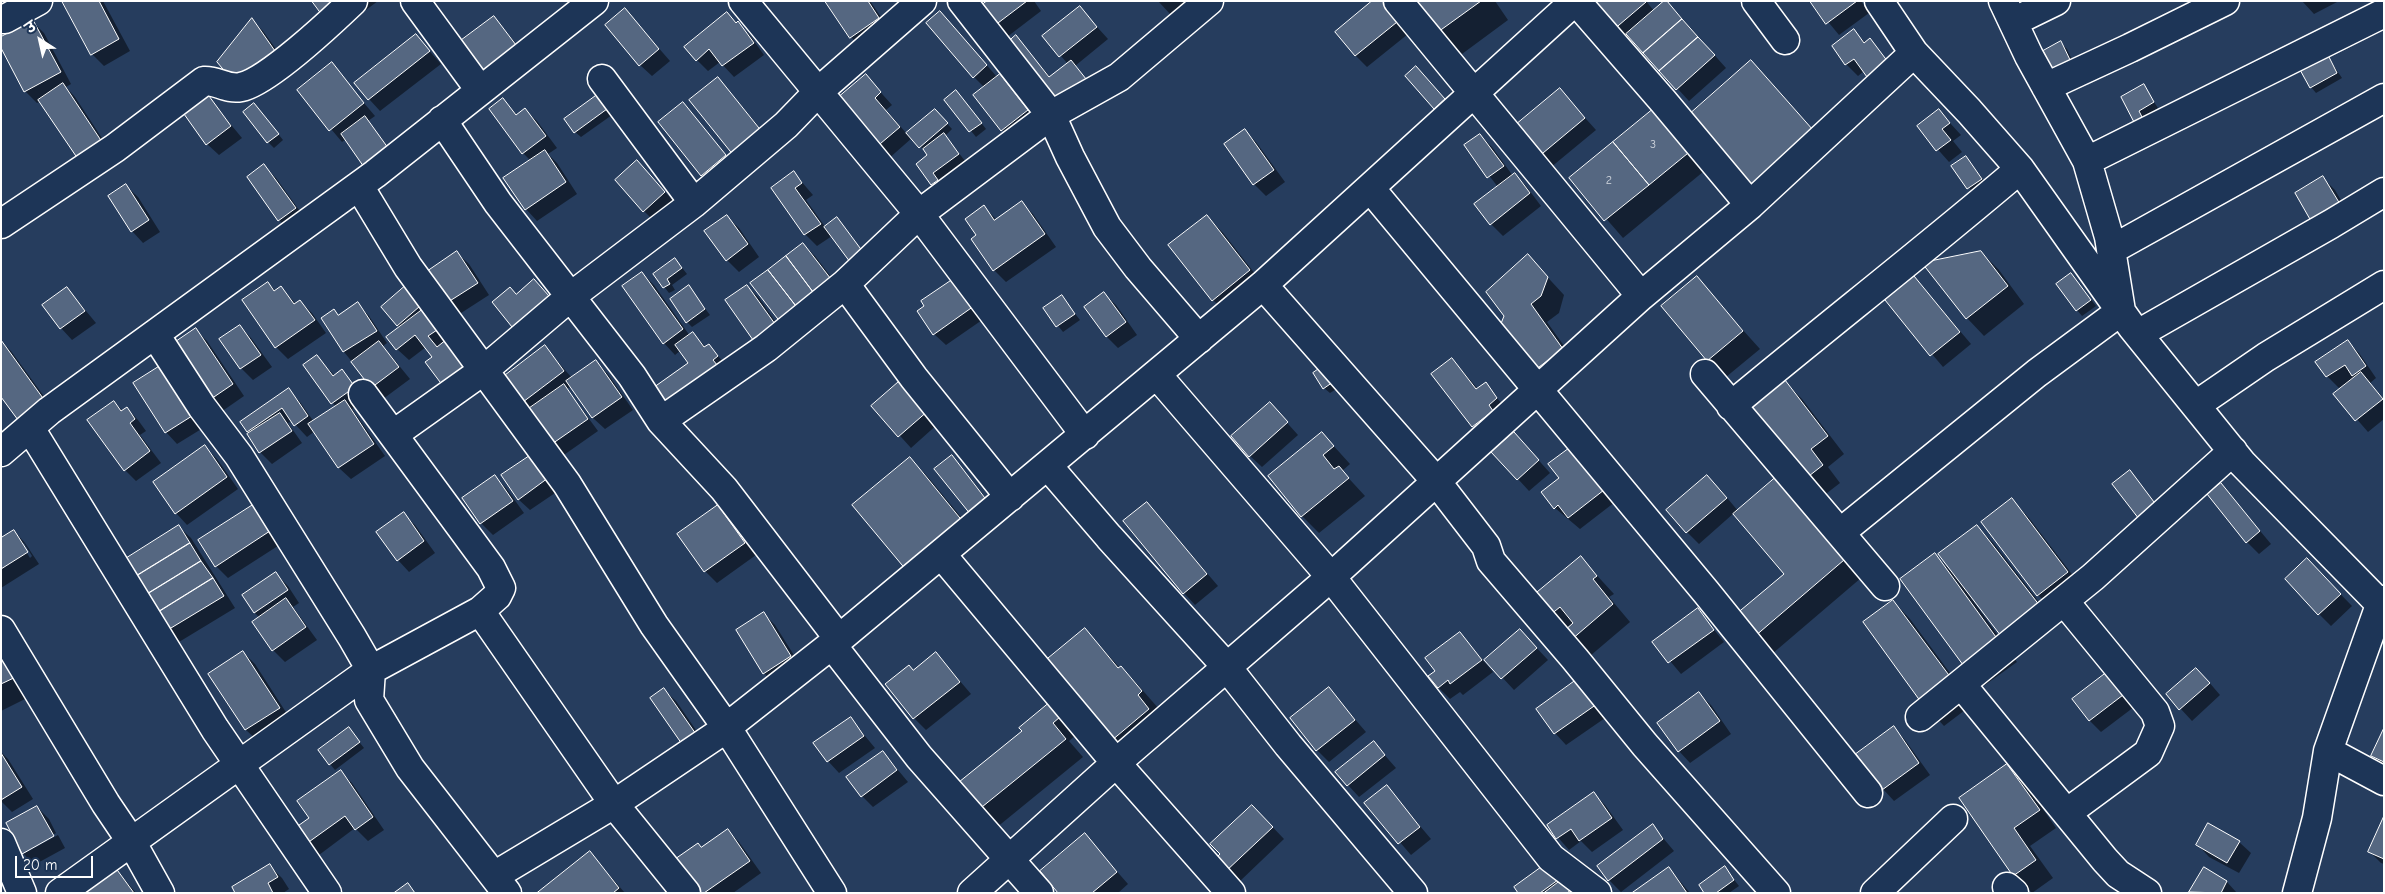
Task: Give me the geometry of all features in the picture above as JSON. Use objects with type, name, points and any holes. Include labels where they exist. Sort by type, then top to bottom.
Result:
[{"type":"street","points":[[1,19],[5,19],[38,1]]},
{"type":"street","points":[[1,224],[115,148],[204,81],[210,81],[231,88],[253,83],[311,39],[353,1]]},
{"type":"street","points":[[415,1],[480,90]]},
{"type":"street","points":[[1,452],[49,412],[156,336],[359,186],[594,1]]},
{"type":"street","points":[[743,1],[919,214],[1085,435]]},
{"type":"street","points":[[394,434],[484,370],[570,297],[694,203],[786,125],[818,91],[922,1]]},
{"type":"street","points":[[962,1],[1051,115],[1074,165],[1107,227],[1138,268],[1199,339]]},
{"type":"street","points":[[661,421],[766,348],[845,284],[919,214],[1051,115],[1119,77],[1209,1]]},
{"type":"street","points":[[1398,1],[1641,296]]},
{"type":"street","points":[[156,336],[202,407],[239,456],[371,670],[369,700],[376,714],[410,768],[500,884],[727,728],[835,642],[1263,285],[1575,1],[1750,204]]},
{"type":"street","points":[[1756,1],[1786,40]]},
{"type":"street","points":[[1879,1],[1914,53],[2020,169],[2138,334],[2233,451],[2382,604],[2328,751],[2317,818],[2297,893]]},
{"type":"street","points":[[2056,1],[2008,12],[2046,87],[2087,161],[2111,250],[2121,311]]},
{"type":"street","points":[[2046,87],[2225,1]]},
{"type":"street","points":[[2087,161],[2384,13]]},
{"type":"street","points":[[972,893],[1116,763],[1331,576],[1540,390],[1641,296],[1750,204],[1914,53]]},
{"type":"street","points":[[602,79],[694,203]]},
{"type":"street","points":[[2111,250],[2384,98]]},
{"type":"street","points":[[442,120],[498,204],[632,376],[661,421],[724,489],[919,758],[1011,858],[1039,893]]},
{"type":"street","points":[[1732,406],[1820,331],[1938,239],[2020,169]]},
{"type":"street","points":[[359,186],[408,267],[567,484],[654,625],[727,728],[832,893]]},
{"type":"street","points":[[1370,188],[1540,390],[1868,793]]},
{"type":"street","points":[[2138,334],[2384,192]]},
{"type":"street","points":[[845,284],[914,378],[1010,497]]},
{"type":"street","points":[[1263,285],[1436,482],[1486,546],[1490,561],[1575,659],[1645,745],[1776,893]]},
{"type":"street","points":[[2196,405],[2266,357],[2384,285]]},
{"type":"street","points":[[1841,532],[2037,373],[2121,311]]},
{"type":"street","points":[[1704,374],[1841,532],[1885,586]]},
{"type":"street","points":[[1157,375],[1331,576],[1551,858],[1597,893]]},
{"type":"street","points":[[60,893],[371,670],[480,611],[497,596],[501,588],[497,579],[420,474],[394,434],[362,394]]},
{"type":"street","points":[[30,428],[215,729],[327,893]]},
{"type":"street","points":[[1920,717],[2122,552],[2233,451]]},
{"type":"street","points":[[1048,466],[1109,537],[1226,666],[1288,745],[1413,893]]},
{"type":"street","points":[[941,554],[1116,763],[1231,893]]},
{"type":"street","points":[[2064,601],[2155,712],[2160,726],[2148,753],[2068,812]]},
{"type":"street","points":[[480,611],[614,804],[686,893]]},
{"type":"street","points":[[1,630],[106,804],[131,841],[160,893]]},
{"type":"street","points":[[1962,684],[2118,874],[2147,893]]},
{"type":"street","points":[[2328,751],[2384,781]]},
{"type":"street","points":[[1874,893],[1953,819]]},
{"type":"street","points":[[1,843],[22,893]]},
{"type":"building","points":[[62,1],[99,1],[119,39],[91,55]]},
{"type":"building","points":[[312,1],[337,1],[321,13]]},
{"type":"building","points":[[825,1],[868,1],[879,18],[850,38]]},
{"type":"building","points":[[987,1],[1027,1],[994,26],[979,7]]},
{"type":"building","points":[[1372,1],[1388,1],[1402,18],[1355,56],[1335,32]]},
{"type":"building","points":[[1416,1],[1481,1],[1438,32]]},
{"type":"building","points":[[1595,1],[1646,2],[1612,31],[1590,5]]},
{"type":"building","points":[[1664,1],[1667,1],[1682,19],[1643,53],[1626,34]]},
{"type":"building","points":[[1810,1],[1857,1],[1826,24]]},
{"type":"building","points":[[1080,6],[1097,27],[1059,57],[1042,36]]},
{"type":"building","points":[[625,8],[659,49],[639,66],[605,25]]},
{"type":"building","points":[[940,11],[987,65],[973,78],[926,23]]},
{"type":"building","points":[[727,12],[736,23],[738,21],[754,43],[722,66],[709,49],[696,61],[684,47]]},
{"type":"building","points":[[494,16],[516,45],[482,71],[459,42]]},
{"type":"building","points":[[252,18],[275,51],[232,80],[217,62]]},
{"type":"building","points":[[1682,19],[1698,37],[1659,71],[1643,53]]},
{"type":"building","points":[[33,20],[61,72],[24,92],[1,48],[1,37]]},
{"type":"building","points":[[1854,29],[1864,43],[1870,38],[1888,62],[1867,77],[1854,59],[1845,65],[1832,46]]},
{"type":"building","points":[[416,34],[430,51],[368,100],[354,83]]},
{"type":"building","points":[[1016,35],[1049,77],[1071,60],[1090,84],[1057,109],[1007,43]]},
{"type":"building","points":[[1698,37],[1715,55],[1676,90],[1659,71]]},
{"type":"building","points":[[2061,41],[2072,64],[2054,73],[2043,51]]},
{"type":"building","points":[[2327,53],[2337,73],[2310,88],[2299,68]]},
{"type":"building","points":[[1751,60],[1813,130],[1746,190],[1683,120]]},
{"type":"building","points":[[332,62],[364,103],[329,131],[297,90]]},
{"type":"building","points":[[1416,66],[1445,99],[1434,109],[1405,76]]},
{"type":"building","points":[[866,74],[881,92],[875,98],[900,127],[874,149],[833,102]]},
{"type":"building","points":[[1000,74],[1028,110],[1001,131],[973,95]]},
{"type":"building","points":[[718,77],[763,133],[734,156],[689,100]]},
{"type":"building","points":[[63,83],[104,145],[80,162],[38,100]]},
{"type":"building","points":[[2144,84],[2154,102],[2139,111],[2144,121],[2136,126],[2121,97]]},
{"type":"building","points":[[1560,88],[1585,118],[1537,158],[1512,128]]},
{"type":"building","points":[[956,90],[982,123],[969,132],[944,100]]},
{"type":"building","points":[[597,95],[607,109],[574,133],[564,119]]},
{"type":"building","points":[[209,96],[231,126],[206,145],[184,114]]},
{"type":"building","points":[[503,98],[516,115],[525,108],[546,136],[522,154],[489,109]]},
{"type":"building","points":[[683,102],[726,155],[701,176],[658,122]]},
{"type":"building","points":[[254,103],[279,134],[267,143],[243,112]]},
{"type":"building","points":[[1657,106],[1693,149],[1649,185],[1613,142]]},
{"type":"building","points":[[935,109],[948,123],[919,148],[906,133]]},
{"type":"building","points":[[1939,109],[1950,123],[1942,129],[1951,140],[1936,151],[1917,126]]},
{"type":"building","points":[[365,116],[391,152],[366,170],[341,134]]},
{"type":"building","points":[[1245,129],[1274,170],[1253,185],[1224,144]]},
{"type":"building","points":[[944,133],[959,154],[933,173],[938,180],[931,185],[916,164],[927,155],[923,149]]},
{"type":"building","points":[[1480,134],[1504,166],[1487,178],[1464,145]]},
{"type":"building","points":[[1613,142],[1649,185],[1604,221],[1569,178]]},
{"type":"building","points":[[545,150],[566,182],[525,210],[503,178]]},
{"type":"building","points":[[1966,156],[1982,179],[1967,189],[1951,166]]},
{"type":"building","points":[[637,160],[665,192],[643,212],[615,180]]},
{"type":"building","points":[[264,164],[296,208],[278,221],[247,177]]},
{"type":"building","points":[[794,171],[802,183],[795,188],[821,224],[804,235],[771,188]]},
{"type":"building","points":[[1515,173],[1530,193],[1490,225],[1474,204]]},
{"type":"building","points":[[2323,176],[2340,204],[2311,221],[2295,193]]},
{"type":"building","points":[[126,184],[149,220],[131,232],[108,196]]},
{"type":"building","points":[[1022,201],[1045,234],[993,271],[971,239],[976,235],[965,219],[984,205],[994,220]]},
{"type":"building","points":[[727,215],[748,244],[726,261],[704,231]]},
{"type":"building","points":[[1207,215],[1250,270],[1212,301],[1168,245]]},
{"type":"building","points":[[837,217],[863,252],[850,262],[824,227]]},
{"type":"building","points":[[803,243],[834,283],[816,296],[786,256]]},
{"type":"building","points":[[457,251],[478,283],[445,304],[425,273]]},
{"type":"building","points":[[1981,251],[2008,286],[1966,319],[1922,263]]},
{"type":"building","points":[[1528,254],[1548,277],[1541,296],[1531,304],[1563,349],[1535,370],[1500,326],[1504,316],[1486,292]]},
{"type":"building","points":[[786,256],[816,296],[799,310],[768,270]]},
{"type":"building","points":[[675,258],[682,268],[667,279],[670,284],[663,288],[653,274]]},
{"type":"building","points":[[768,270],[799,310],[781,323],[750,283]]},
{"type":"building","points":[[642,272],[683,329],[663,344],[622,286]]},
{"type":"building","points":[[2071,273],[2091,300],[2076,311],[2056,284]]},
{"type":"building","points":[[1697,276],[1743,331],[1707,361],[1661,306]]},
{"type":"building","points":[[1914,276],[1960,332],[1930,356],[1885,300]]},
{"type":"building","points":[[955,278],[974,306],[933,335],[917,311],[924,306],[921,301]]},
{"type":"building","points":[[534,279],[549,296],[512,327],[492,302],[510,287],[516,294]]},
{"type":"building","points":[[411,281],[427,300],[397,326],[381,307]]},
{"type":"building","points":[[268,282],[274,291],[281,286],[294,304],[300,300],[315,320],[275,348],[242,300]]},
{"type":"building","points":[[689,285],[705,309],[686,323],[670,299]]},
{"type":"building","points":[[747,285],[775,324],[753,340],[725,300]]},
{"type":"building","points":[[67,287],[85,311],[60,329],[42,305]]},
{"type":"building","points":[[1104,292],[1126,322],[1106,337],[1084,307]]},
{"type":"building","points":[[1062,295],[1075,314],[1056,327],[1043,308]]},
{"type":"building","points":[[358,302],[377,331],[343,352],[321,318],[334,309],[338,315]]},
{"type":"building","points":[[422,310],[437,330],[428,336],[437,347],[447,339],[468,366],[443,386],[425,362],[432,357],[415,335],[396,350],[386,337]]},
{"type":"building","points":[[240,325],[261,355],[240,369],[219,339]]},
{"type":"building","points":[[196,328],[233,384],[208,401],[171,345]]},
{"type":"building","points":[[693,332],[704,347],[709,344],[718,356],[713,360],[722,371],[666,411],[650,390],[688,363],[675,345]]},
{"type":"building","points":[[1,340],[45,401],[18,420],[1,397]]},
{"type":"building","points":[[2348,340],[2366,366],[2352,376],[2345,365],[2326,377],[2315,362]]},
{"type":"building","points":[[379,341],[399,367],[371,388],[351,362]]},
{"type":"building","points":[[545,345],[564,371],[523,402],[503,377]]},
{"type":"building","points":[[317,355],[333,376],[342,369],[355,387],[331,404],[303,365]]},
{"type":"building","points":[[1452,358],[1476,389],[1486,382],[1497,398],[1489,405],[1493,411],[1472,427],[1431,374]]},
{"type":"building","points":[[596,360],[622,397],[592,418],[566,381]]},
{"type":"building","points":[[160,366],[192,416],[165,433],[133,383]]},
{"type":"building","points":[[1323,366],[1333,382],[1323,389],[1313,373]]},
{"type":"building","points":[[2361,372],[2383,399],[2355,421],[2333,394]]},
{"type":"building","points":[[902,379],[929,410],[898,437],[871,406]]},
{"type":"building","points":[[1785,380],[1828,436],[1811,449],[1823,465],[1800,483],[1744,411]]},
{"type":"building","points":[[564,384],[588,419],[549,446],[524,412]]},
{"type":"building","points":[[289,388],[308,416],[294,426],[282,408],[247,432],[240,422]]},
{"type":"building","points":[[345,400],[374,444],[338,468],[308,424]]},
{"type":"building","points":[[114,401],[121,411],[127,407],[135,419],[130,423],[150,451],[124,471],[87,420]]},
{"type":"building","points":[[1270,402],[1288,422],[1249,457],[1231,436]]},
{"type":"building","points":[[280,413],[292,431],[259,453],[247,434]]},
{"type":"building","points":[[1322,432],[1334,446],[1323,455],[1334,469],[1339,466],[1349,478],[1301,517],[1268,476]]},
{"type":"building","points":[[1514,432],[1539,460],[1517,480],[1491,452]]},
{"type":"building","points":[[205,445],[227,477],[175,514],[153,482]]},
{"type":"building","points":[[1571,447],[1604,490],[1568,518],[1558,505],[1554,509],[1541,492],[1559,478],[1548,464]]},
{"type":"building","points":[[531,455],[548,478],[518,500],[501,475]]},
{"type":"building","points":[[952,455],[988,502],[971,515],[934,469]]},
{"type":"building","points":[[910,457],[964,523],[907,571],[852,505]]},
{"type":"building","points":[[2130,470],[2157,506],[2139,519],[2112,484]]},
{"type":"building","points":[[495,475],[513,501],[480,524],[462,498]]},
{"type":"building","points":[[1707,475],[1727,498],[1686,533],[1666,510]]},
{"type":"building","points":[[1775,478],[1844,560],[1754,637],[1735,615],[1784,574],[1733,514]]},
{"type":"building","points":[[2221,483],[2260,531],[2246,543],[2207,494]]},
{"type":"building","points":[[2012,498],[2068,572],[2037,596],[1981,522]]},
{"type":"building","points":[[1147,502],[1207,574],[1183,594],[1123,521]]},
{"type":"building","points":[[256,503],[273,529],[215,567],[198,540]]},
{"type":"building","points":[[718,505],[745,543],[704,572],[677,534]]},
{"type":"building","points":[[404,512],[424,541],[397,561],[376,532]]},
{"type":"building","points":[[179,525],[190,543],[133,578],[122,561]]},
{"type":"building","points":[[1977,525],[2040,606],[2001,636],[1938,554]]},
{"type":"building","points":[[14,530],[28,552],[1,569],[1,538]]},
{"type":"building","points":[[190,543],[201,561],[144,596],[133,578]]},
{"type":"building","points":[[1935,553],[2001,644],[1966,669],[1900,579]]},
{"type":"building","points":[[1581,556],[1597,576],[1593,579],[1613,604],[1571,640],[1564,631],[1573,623],[1560,607],[1550,615],[1534,595]]},
{"type":"building","points":[[2307,558],[2341,594],[2318,615],[2285,579]]},
{"type":"building","points":[[201,561],[213,578],[155,614],[144,596]]},
{"type":"building","points":[[276,572],[288,590],[254,613],[242,595]]},
{"type":"building","points":[[213,578],[224,596],[166,631],[155,614]]},
{"type":"building","points":[[286,598],[306,627],[272,651],[252,622]]},
{"type":"building","points":[[1893,600],[1957,686],[1926,709],[1863,622]]},
{"type":"building","points":[[1698,608],[1714,630],[1668,663],[1652,642]]},
{"type":"building","points":[[764,612],[791,656],[763,674],[736,630]]},
{"type":"building","points":[[1085,628],[1118,668],[1121,666],[1142,691],[1138,695],[1149,709],[1111,741],[1045,661]]},
{"type":"building","points":[[1520,629],[1537,648],[1501,679],[1484,660]]},
{"type":"building","points":[[1460,632],[1482,660],[1450,684],[1448,680],[1438,688],[1428,676],[1435,671],[1425,658]]},
{"type":"building","points":[[1,644],[20,675],[1,684]]},
{"type":"building","points":[[243,651],[280,708],[245,730],[208,674]]},
{"type":"building","points":[[936,652],[960,682],[913,719],[885,684],[909,665],[913,670]]},
{"type":"building","points":[[2196,668],[2210,683],[2179,710],[2166,694]]},
{"type":"building","points":[[2106,673],[2123,695],[2089,721],[2072,699]]},
{"type":"building","points":[[1579,678],[1597,704],[1554,734],[1536,709]]},
{"type":"building","points":[[1329,687],[1355,720],[1316,751],[1290,718]]},
{"type":"building","points":[[664,688],[698,737],[684,747],[650,698]]},
{"type":"building","points":[[1699,692],[1720,721],[1678,752],[1657,723]]},
{"type":"building","points":[[1048,704],[1060,717],[1053,723],[1066,739],[977,811],[959,782],[1022,731],[1019,728]]},
{"type":"building","points":[[851,717],[864,736],[827,762],[813,743]]},
{"type":"building","points":[[1894,726],[1919,763],[1882,790],[1856,754]]},
{"type":"building","points":[[349,727],[360,742],[329,765],[318,750]]},
{"type":"building","points":[[2384,728],[2384,762],[2371,756]]},
{"type":"building","points":[[1374,741],[1385,755],[1347,786],[1335,772]]},
{"type":"building","points":[[883,751],[897,770],[861,797],[846,777]]},
{"type":"building","points":[[1,753],[22,787],[1,800]]},
{"type":"building","points":[[2007,764],[2040,810],[2014,828],[2036,860],[2013,876],[1959,798]]},
{"type":"building","points":[[341,770],[373,817],[355,830],[345,816],[306,844],[295,828],[309,818],[297,801]]},
{"type":"building","points":[[1387,785],[1420,827],[1398,844],[1364,803]]},
{"type":"building","points":[[1594,792],[1612,818],[1579,841],[1571,829],[1556,839],[1547,825]]},
{"type":"building","points":[[1252,805],[1273,827],[1225,872],[1214,860],[1220,854],[1210,844]]},
{"type":"building","points":[[37,806],[54,836],[22,854],[6,823]]},
{"type":"building","points":[[2384,816],[2384,859],[2368,852]]},
{"type":"building","points":[[2208,823],[2240,841],[2227,863],[2196,845]]},
{"type":"building","points":[[1653,824],[1663,839],[1608,881],[1597,866]]},
{"type":"building","points":[[728,829],[750,861],[704,893],[699,893],[675,859],[698,843],[701,847]]},
{"type":"building","points":[[1085,833],[1117,872],[1092,893],[1058,893],[1040,871]]},
{"type":"building","points":[[590,851],[619,888],[613,893],[537,893]]},
{"type":"building","points":[[1550,861],[1562,877],[1540,893],[1518,893],[1514,887]]},
{"type":"building","points":[[270,864],[278,877],[268,883],[273,893],[235,893],[232,887]]},
{"type":"building","points":[[1725,866],[1734,880],[1716,893],[1704,893],[1699,885]]},
{"type":"building","points":[[115,867],[134,893],[79,893]]},
{"type":"building","points":[[1669,867],[1687,893],[1632,893]]},
{"type":"building","points":[[2204,867],[2227,881],[2221,893],[2189,892]]},
{"type":"building","points":[[1564,878],[1572,889],[1567,893],[1544,893]]},
{"type":"building","points":[[408,883],[415,893],[394,893]]}]
